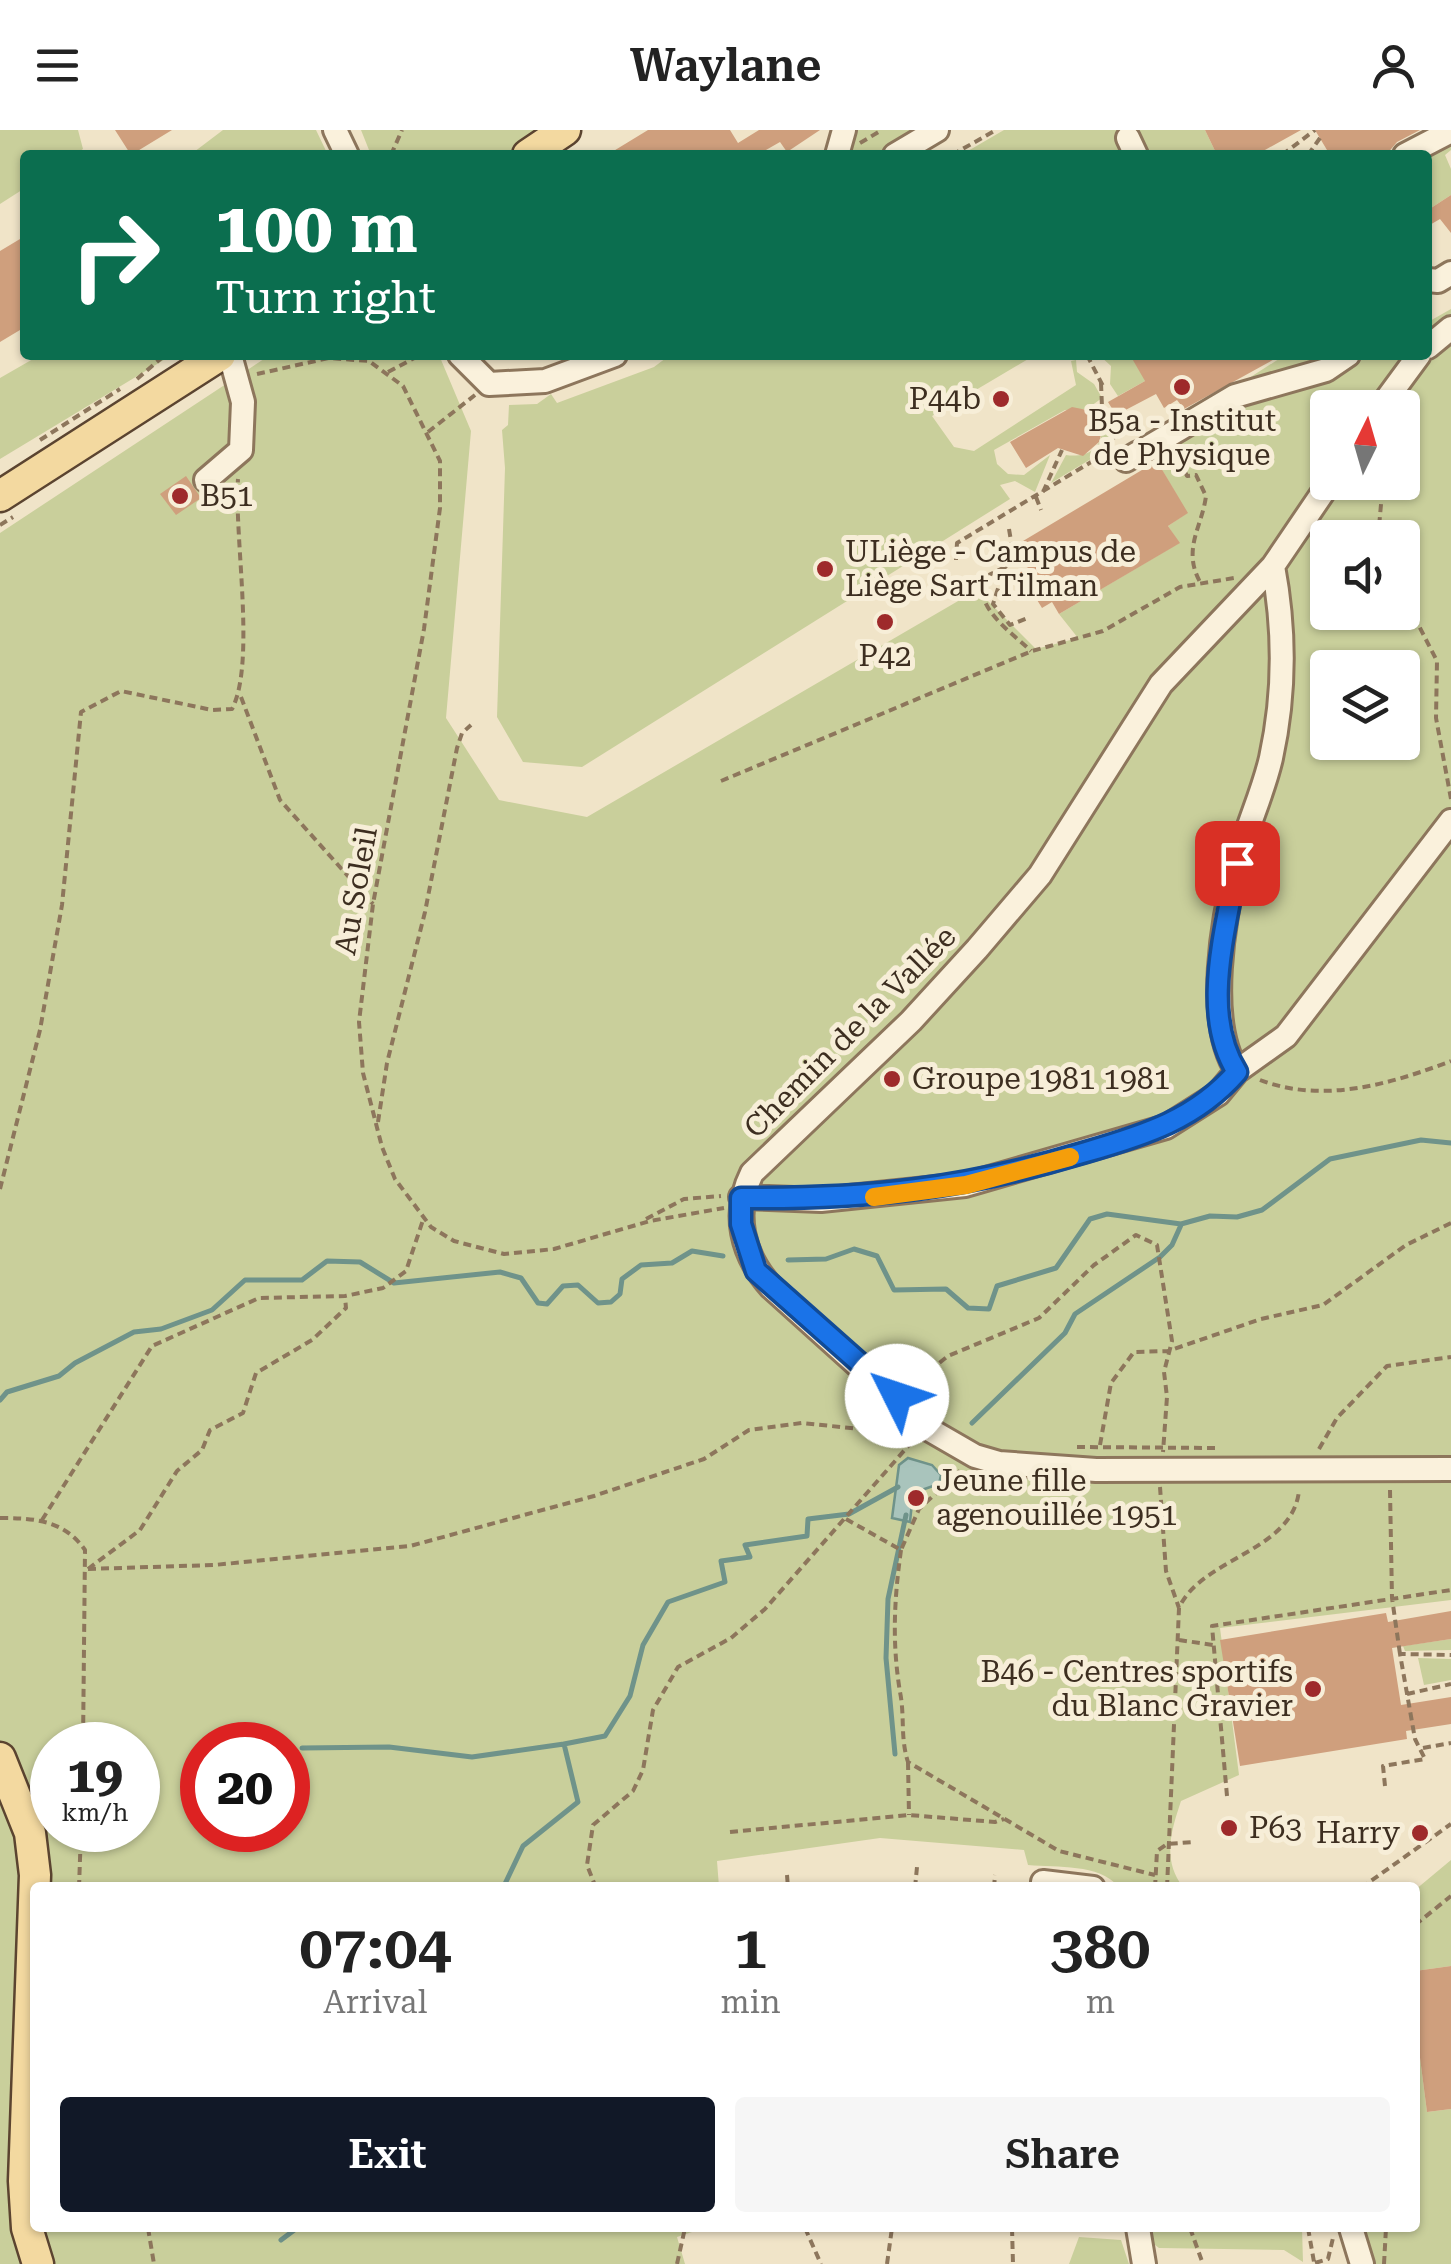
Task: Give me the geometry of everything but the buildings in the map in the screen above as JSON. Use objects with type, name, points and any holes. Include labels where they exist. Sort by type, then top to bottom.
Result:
[{"type":"main road","points":[[535,150],[565,130]]},
{"type":"main road","points":[[0,496],[212,360]]},
{"type":"main road","points":[[0,1758],[26,1820],[34,1882]]},
{"type":"main road","points":[[30,1997],[24,2181],[27,2228],[38,2264]]},
{"type":"street","points":[[903,150],[937,130]]},
{"type":"street","points":[[1414,150],[1451,130]]},
{"type":"street","points":[[206,480],[242,450],[241,390],[232,360]]},
{"type":"street","points":[[465,360],[489,384],[545,381],[602,360]]},
{"type":"street","points":[[1143,456],[1235,396],[1326,370],[1341,360]]},
{"type":"street","points":[[1393,390],[1415,360]]},
{"type":"street","name":"Chemin de la Vallée","points":[[741,1198],[752,1173],[772,1149],[912,1022],[1040,875],[1161,684],[1265,574],[1317,500]]},
{"type":"street","points":[[1237,1072],[1228,1056],[1219,1020],[1220,977],[1237,863],[1271,759],[1279,702],[1283,644],[1265,574]]},
{"type":"street","points":[[1451,820],[1286,1036],[1237,1072],[1218,1094],[1166,1127],[966,1185],[821,1200],[741,1198],[741,1224],[756,1271],[906,1388],[930,1430],[975,1456],[999,1463],[1096,1470],[1451,1469]]},
{"type":"street","points":[[1139,2232],[1144,2264]]},
{"type":"street","points":[[1343,2232],[1362,2264]]},
{"type":"path","points":[[961,150],[996,130]]},
{"type":"path","points":[[1289,150],[1315,130]]},
{"type":"path","points":[[1312,150],[1320,138]]},
{"type":"path","points":[[28,449],[85,407],[133,382],[159,360]]},
{"type":"path","points":[[261,373],[325,360]]},
{"type":"path","points":[[366,360],[388,372],[411,360]]},
{"type":"path","points":[[1090,360],[1102,385],[1102,408]]},
{"type":"path","name":"Au Soleil","points":[[388,372],[410,396],[440,461],[440,508],[420,655],[373,904],[358,1036],[390,1170],[422,1220],[454,1240],[504,1254],[554,1249],[641,1223],[726,1207],[741,1198]]},
{"type":"path","points":[[428,432],[489,384]]},
{"type":"path","points":[[956,560],[957,544],[1118,446],[1110,419]]},
{"type":"path","points":[[242,450],[238,485],[240,694],[280,800],[373,904]]},
{"type":"path","points":[[1043,492],[1062,450]]},
{"type":"path","points":[[1143,456],[1180,463],[1187,476],[1196,475],[1206,496],[1192,537],[1192,563],[1200,583]]},
{"type":"path","points":[[1036,496],[1041,510]]},
{"type":"path","points":[[1009,529],[1014,559],[981,579],[980,590],[1003,626],[1032,651]]},
{"type":"path","points":[[1006,567],[994,597],[998,615],[1010,625],[1030,617]]},
{"type":"path","points":[[722,781],[1032,651],[1103,631],[1134,616],[1159,596],[1200,583],[1265,574]]},
{"type":"path","points":[[1420,627],[1437,661],[1436,718],[1451,799]]},
{"type":"path","points":[[0,1189],[40,1030],[62,905],[81,712],[120,691],[212,710],[232,710],[240,694]]},
{"type":"path","points":[[378,1126],[384,1077],[424,912],[457,748],[462,733],[470,725]]},
{"type":"path","points":[[1237,1072],[1282,1088],[1310,1091],[1390,1084],[1451,1061]]},
{"type":"path","points":[[641,1223],[684,1198],[741,1198]]},
{"type":"path","points":[[42,1520],[152,1346],[259,1298],[345,1296],[391,1282],[406,1271],[422,1220]]},
{"type":"path","points":[[1096,1470],[1111,1383],[1134,1352],[1168,1351],[1262,1319],[1323,1305],[1406,1245],[1451,1222]]},
{"type":"path","points":[[906,1388],[948,1356],[1039,1318],[1094,1265],[1136,1235],[1157,1245],[1172,1341],[1168,1351],[1160,1469],[1166,1571],[1179,1608]]},
{"type":"path","points":[[88,1569],[140,1530],[177,1471],[202,1450],[210,1430],[243,1412],[256,1374],[312,1340],[346,1308],[345,1296]]},
{"type":"path","points":[[1168,1882],[1177,1640],[1179,1608],[1186,1593],[1251,1551],[1295,1508],[1303,1471],[1337,1418],[1386,1366],[1451,1357]]},
{"type":"path","points":[[88,1569],[214,1565],[410,1546],[594,1496],[704,1459],[748,1430],[802,1423],[879,1432],[910,1444]]},
{"type":"path","points":[[594,1882],[587,1865],[593,1825],[633,1791],[643,1770],[653,1710],[666,1683],[678,1667],[730,1638],[764,1609],[910,1444],[930,1430]]},
{"type":"path","points":[[1069,1447],[1164,1445],[1227,1449]]},
{"type":"path","points":[[910,1815],[908,1762],[900,1739],[901,1693],[894,1661],[892,1612],[901,1550],[919,1509],[975,1456]]},
{"type":"path","points":[[1386,1786],[1383,1766],[1426,1760],[1423,1748],[1414,1740],[1392,1598],[1389,1470]]},
{"type":"path","points":[[0,1518],[42,1520],[75,1535],[85,1550],[88,1569],[84,1722]]},
{"type":"path","points":[[846,1519],[901,1550]]},
{"type":"path","points":[[1227,1796],[1212,1626],[1451,1590]]},
{"type":"path","points":[[1177,1640],[1213,1645]]},
{"type":"path","points":[[1400,1654],[1451,1655]]},
{"type":"path","points":[[1406,1694],[1451,1684]]},
{"type":"path","points":[[1423,1748],[1451,1743]]},
{"type":"path","points":[[908,1762],[1059,1851],[1155,1875]]},
{"type":"path","points":[[730,1832],[910,1815],[996,1822],[1004,1819]]},
{"type":"path","points":[[1369,1882],[1451,1824]]},
{"type":"path","points":[[1155,1882],[1156,1856],[1168,1844],[1194,1842]]},
{"type":"path","points":[[79,1882],[80,1852]]},
{"type":"path","points":[[916,1882],[917,1867]]},
{"type":"path","points":[[787,1875],[788,1882]]},
{"type":"path","points":[[995,1882],[996,1875]]},
{"type":"path","points":[[1420,1921],[1451,1896]]},
{"type":"path","points":[[149,2232],[154,2264]]},
{"type":"path","points":[[677,2264],[684,2232]]},
{"type":"path","points":[[808,2232],[820,2264]]},
{"type":"path","points":[[887,2264],[891,2232]]},
{"type":"path","points":[[1012,2232],[1014,2264]]},
{"type":"path","points":[[1191,2232],[1203,2264]]},
{"type":"path","points":[[1309,2232],[1314,2263],[1328,2258],[1341,2232]]},
{"type":"path","points":[[1384,2264],[1386,2232]]},
{"type":"green space","points":[[0,130],[78,130],[82,150],[20,150],[20,191],[0,204]]},
{"type":"green space","points":[[223,130],[316,130],[326,150],[197,150]]},
{"type":"green space","points":[[361,130],[566,130],[532,150],[369,150]]},
{"type":"green space","points":[[848,130],[917,130],[883,150],[844,150]]},
{"type":"green space","points":[[1004,130],[1205,130],[1215,150],[970,150]]},
{"type":"green space","points":[[1451,133],[1451,150],[1445,155],[1451,169],[1451,195],[1432,207],[1432,151]]},
{"type":"green space","points":[[1451,309],[1451,1600],[1220,1628],[1239,1775],[1181,1801],[1171,1856],[1180,1882],[1113,1882],[1089,1870],[1028,1865],[1024,1850],[880,1838],[717,1861],[719,1882],[46,1882],[37,1852],[160,1852],[160,1722],[30,1722],[30,1826],[9,1751],[0,1742],[0,533],[262,360],[441,360],[471,431],[446,718],[499,800],[587,817],[977,590],[1036,649],[1078,638],[1059,614],[1179,543],[1168,526],[1187,513],[1150,449],[1236,399],[1355,360],[1432,360],[1432,320]]},
{"type":"green space","points":[[31,360],[164,360],[0,459],[0,378]]},
{"type":"green space","points":[[663,360],[1027,360],[932,416],[954,447],[974,451],[1076,385],[1071,361],[1076,360],[1077,372],[1094,384],[1102,398],[1087,409],[1065,410],[994,450],[997,464],[1008,474],[1024,475],[1050,455],[1035,492],[1015,481],[1000,485],[1010,499],[582,767],[523,762],[497,717],[505,468],[502,430],[508,425],[509,405],[537,404],[551,394],[557,403]]},
{"type":"green space","points":[[1104,360],[1140,360],[1145,381],[1118,396],[1110,384],[1111,366]]},
{"type":"green space","points":[[1277,360],[1325,360],[1218,398]]},
{"type":"green space","points":[[1108,421],[1111,447],[1051,483],[1066,455],[1093,450],[1100,440],[1101,425]]},
{"type":"green space","points":[[1451,1639],[1451,1650],[1405,1651],[1403,1646]]},
{"type":"green space","points":[[1418,1658],[1451,1659],[1451,1680],[1424,1685]]},
{"type":"green space","points":[[0,1780],[19,1833],[24,2264],[0,2264]]},
{"type":"green space","points":[[1451,1860],[1451,1966],[1420,1970],[1420,1886]]},
{"type":"green space","points":[[1420,2058],[1427,2112],[1451,2109],[1451,2264],[1373,2264],[1365,2232],[1420,2232]]},
{"type":"green space","points":[[42,2232],[692,2232],[677,2237],[685,2264],[53,2264]]},
{"type":"green space","points":[[1146,2232],[1302,2232],[1303,2262],[1284,2250],[1159,2248],[1146,2238]]},
{"type":"green space","points":[[1079,2237],[1121,2240],[1129,2264],[1069,2264]]},
{"type":"water","points":[[908,1458],[932,1465],[941,1475],[939,1484],[913,1493],[910,1522],[892,1518],[899,1465]]},
{"type":"waterway","points":[[788,1260],[826,1259],[854,1249],[877,1256],[894,1290],[946,1289],[968,1308],[989,1309],[997,1286],[1056,1268],[1090,1219],[1107,1214],[1181,1224],[1210,1216],[1237,1217],[1262,1210],[1330,1159],[1421,1140],[1451,1143]]},
{"type":"waterway","points":[[972,1423],[1065,1333],[1075,1314],[1160,1257],[1172,1245],[1181,1225]]},
{"type":"waterway","points":[[0,1400],[7,1392],[59,1376],[75,1363],[134,1332],[161,1329],[212,1310],[245,1280],[302,1280],[327,1261],[360,1262],[394,1283],[500,1272],[521,1278],[538,1303],[547,1304],[563,1286],[578,1285],[598,1303],[611,1302],[620,1294],[622,1279],[641,1265],[672,1263],[692,1251],[723,1256]]},
{"type":"waterway","points":[[506,1882],[523,1846],[578,1802],[564,1744],[605,1736],[630,1696],[643,1645],[668,1602],[725,1582],[721,1561],[750,1557],[745,1545],[807,1536],[808,1519],[849,1514],[898,1487]]},
{"type":"waterway","points":[[895,1754],[886,1658],[888,1599],[906,1515]]},
{"type":"waterway","points":[[310,1748],[389,1747],[472,1757],[564,1744]]},
{"type":"waterway","points":[[281,2240],[292,2232]]},
{"type":"slow traffic","points":[[874,1197],[966,1185],[1070,1157]]},
{"type":"place","name":"B5a - Institut de Physique","points":[[1182,387]]},
{"type":"place","name":"P44b","points":[[1001,399]]},
{"type":"place","name":"B51","points":[[180,496]]},
{"type":"place","name":"ULiège - Campus de Liège Sart Tilman","points":[[825,569]]},
{"type":"place","name":"P42","points":[[885,622]]},
{"type":"place","name":"Groupe 1981 1981","points":[[892,1079]]},
{"type":"place","name":"Jeune fille agenouillée 1951","points":[[916,1498]]},
{"type":"place","name":"B46 - Centres sportifs du Blanc Gravier","points":[[1313,1689]]},
{"type":"place","name":"P63","points":[[1229,1828]]},
{"type":"place","name":"Harry","points":[[1420,1833]]},
{"type":"route","points":[[897,1396],[756,1271],[741,1224],[741,1198],[821,1200],[966,1185],[1130,1139],[1166,1127],[1194,1111],[1218,1094],[1237,1072],[1228,1056],[1218,1006],[1237,863]]}]
